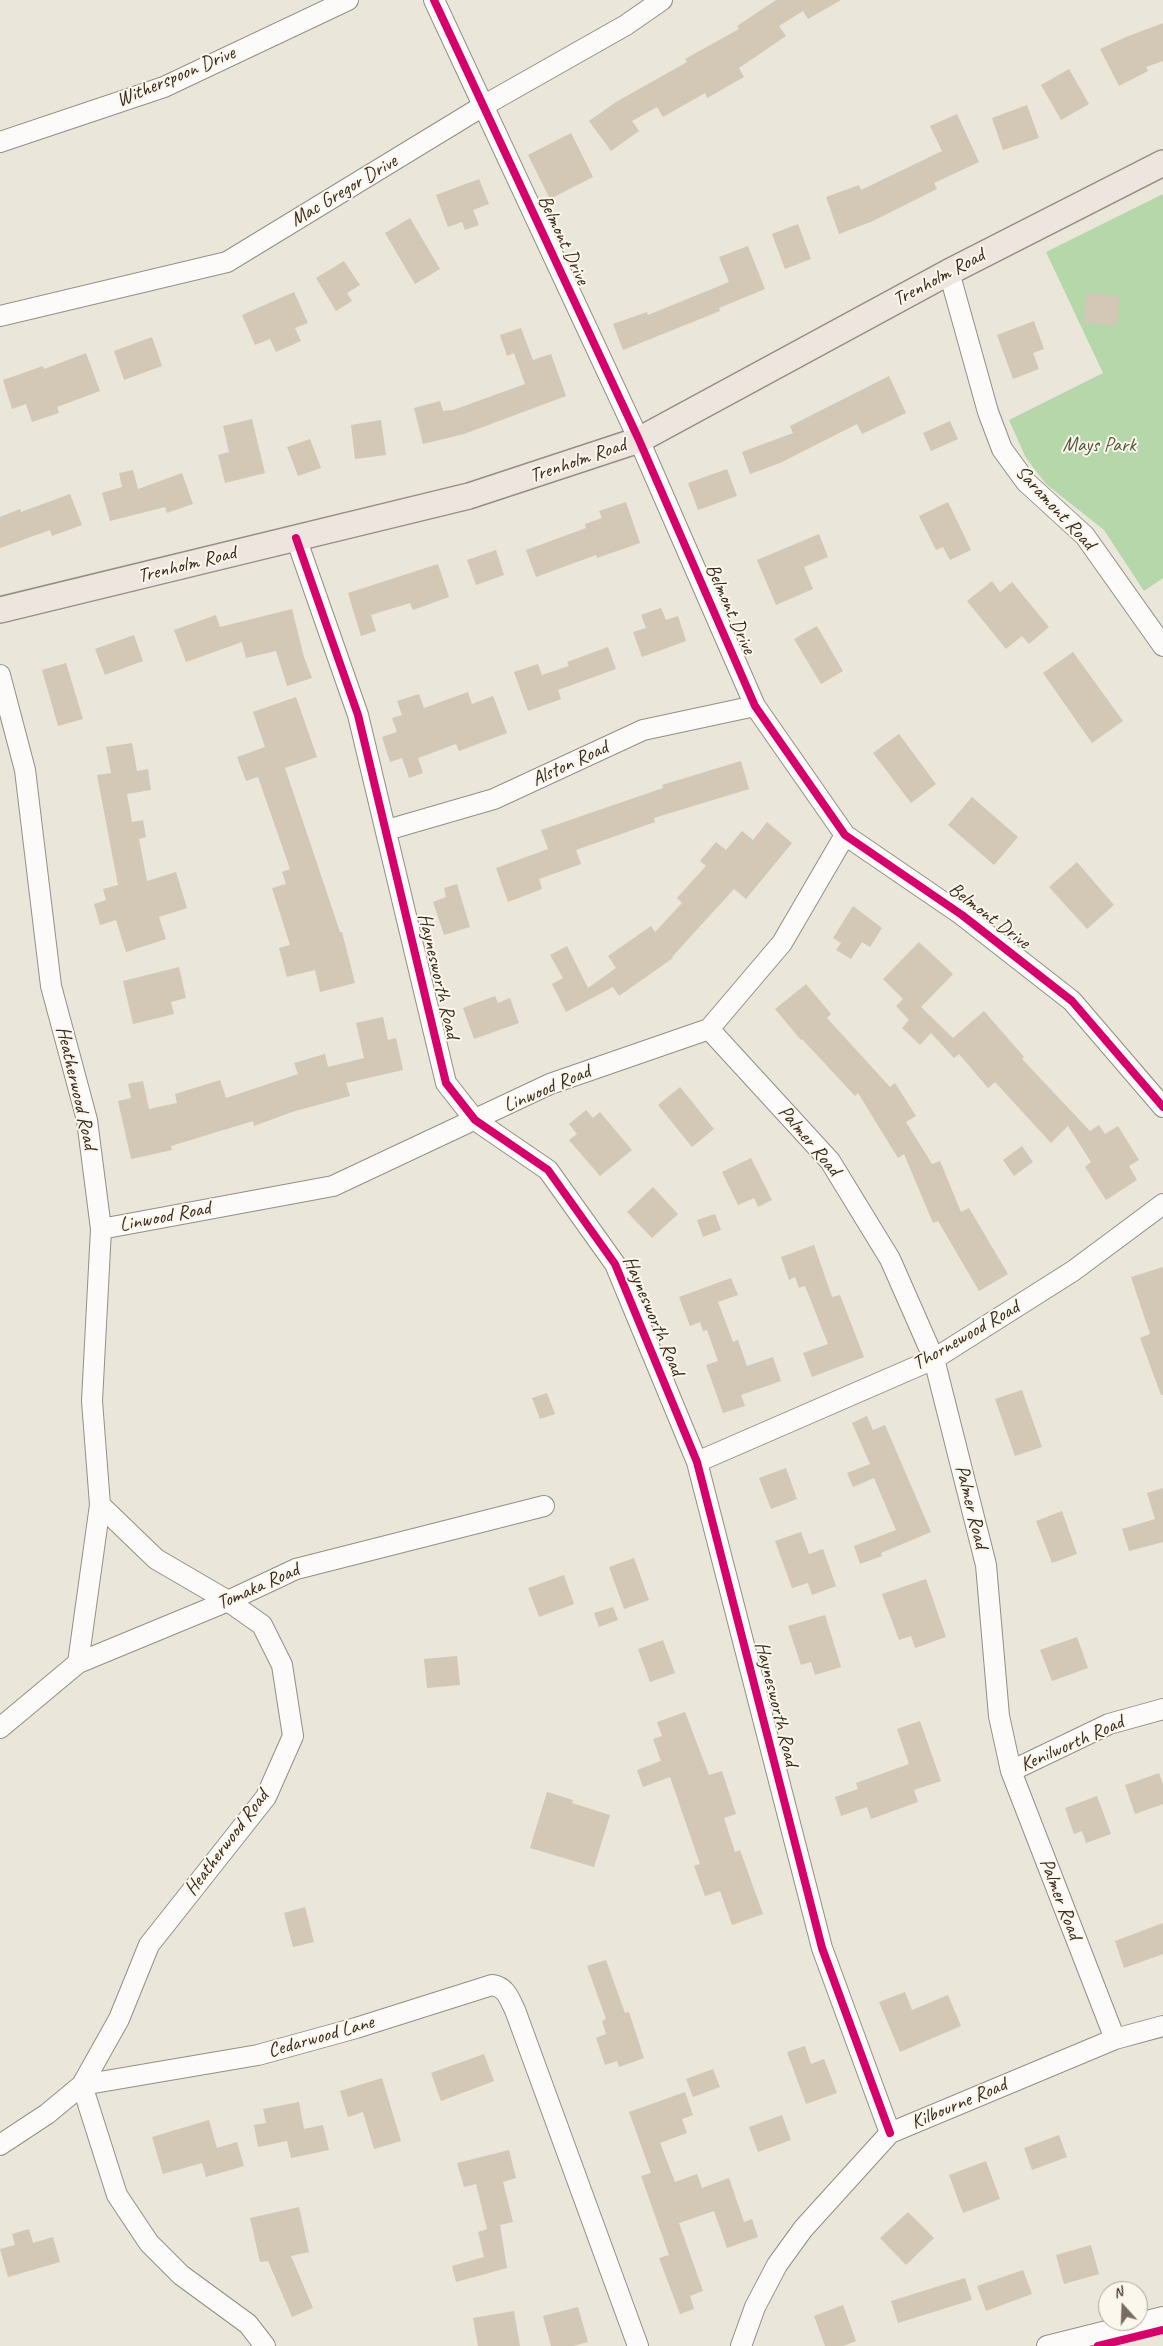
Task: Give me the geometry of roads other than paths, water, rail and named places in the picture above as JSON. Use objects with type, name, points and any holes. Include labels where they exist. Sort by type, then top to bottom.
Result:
[{"type":"main road","name":"Trenholm Road","points":[[0,610],[470,496],[638,440],[949,272],[1163,163]]},
{"type":"street","name":"Witherspoon Drive","points":[[0,142],[164,87],[348,0]]},
{"type":"street","name":"Belmont Drive","points":[[434,0],[638,440],[755,706],[845,835],[962,914],[1072,1001],[1163,1107]]},
{"type":"street","name":"Mac Gregor Drive","points":[[0,316],[227,262],[484,106],[626,25],[662,0]]},
{"type":"street","name":"Saramont Road","points":[[949,272],[988,412],[1002,449],[1026,482],[1085,536],[1163,646]]},
{"type":"street","name":"Haynesworth Road","points":[[296,538],[358,715],[446,1083],[476,1120],[548,1170],[615,1264],[697,1462],[822,1948],[890,2133]]},
{"type":"street","name":"Heatherwood Road","points":[[0,675],[25,770],[51,986],[87,1120],[101,1229],[92,1401],[100,1505],[78,1663]]},
{"type":"street","name":"Alston Road","points":[[387,830],[494,799],[643,730],[755,706]]},
{"type":"street","points":[[708,1029],[782,943],[845,835]]},
{"type":"street","name":"Linwood Road","points":[[101,1229],[333,1186],[550,1084],[708,1029]]},
{"type":"street","name":"Palmer Road","points":[[708,1029],[830,1161],[890,1259],[934,1359],[986,1565],[998,1716],[1011,1771],[1115,2039]]},
{"type":"street","name":"Thornewood Road","points":[[697,1462],[934,1359],[1073,1271],[1163,1204]]},
{"type":"street","name":"Heatherwood Road","points":[[0,2145],[47,2114],[82,2085],[119,2019],[149,1945],[266,1797],[293,1736],[282,1665],[262,1625],[228,1601],[156,1559],[100,1505]]},
{"type":"street","name":"Tomaka Road","points":[[0,1728],[78,1663],[228,1601],[296,1569],[544,1506]]},
{"type":"street","name":"Kenilworth Road","points":[[1011,1771],[1109,1724],[1163,1709]]},
{"type":"street","name":"Cedarwood Lane","points":[[82,2085],[258,2055],[356,2028],[492,1986],[500,1986],[514,2010],[638,2346]]},
{"type":"street","name":"Kilbourne Road","points":[[741,2346],[755,2307],[782,2258],[803,2229],[890,2133],[1115,2039],[1163,2026]]},
{"type":"street","points":[[82,2085],[117,2194],[150,2244],[181,2275],[248,2324],[265,2346]]},
{"type":"street","points":[[1049,2346],[1163,2317]]},
{"type":"park label","name":"Mays Park","points":[[1099,446]]}]
